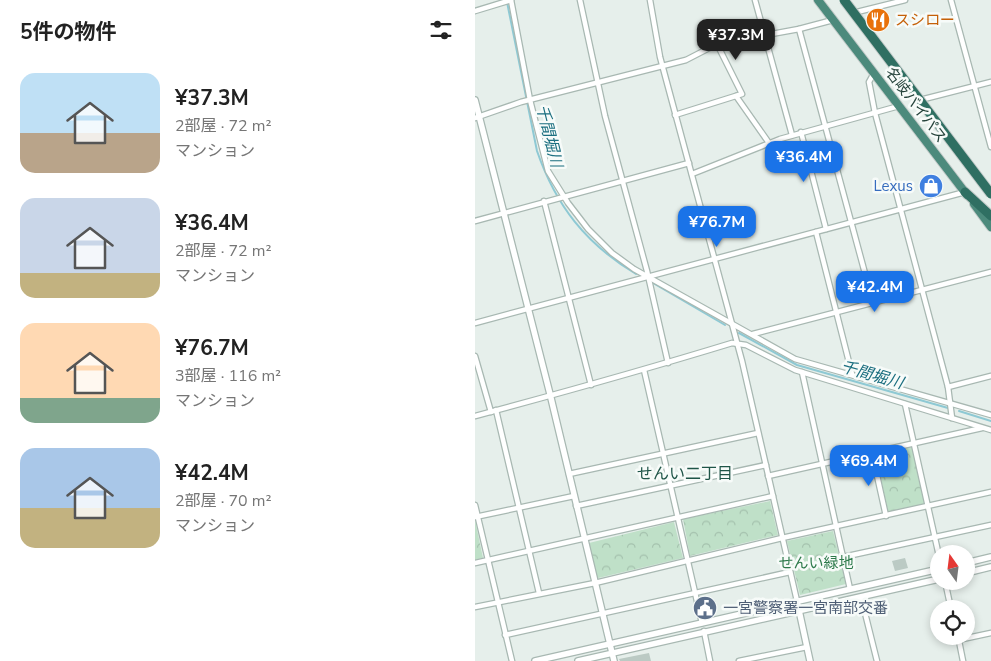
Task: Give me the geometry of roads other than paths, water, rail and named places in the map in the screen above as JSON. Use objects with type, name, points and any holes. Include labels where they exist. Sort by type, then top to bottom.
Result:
[{"type":"highway","name":"名岐バイパス","points":[[818,0],[991,227]]},
{"type":"highway","name":"名岐バイパス","points":[[843,0],[917,101],[988,186],[991,195]]},
{"type":"highway","points":[[843,0],[991,195]]},
{"type":"highway","points":[[965,192],[991,216]]},
{"type":"street","points":[[475,12],[510,0],[529,100],[548,171],[562,196],[600,242],[634,269],[795,358],[991,415]]},
{"type":"street","points":[[581,0],[597,83],[648,276],[668,363]]},
{"type":"street","points":[[650,0],[662,66],[737,344],[810,661]]},
{"type":"street","points":[[755,0],[792,135]]},
{"type":"street","points":[[852,14],[903,0]]},
{"type":"street","points":[[951,0],[991,147]]},
{"type":"street","points":[[477,117],[521,102],[686,60],[717,44],[799,29],[833,20]]},
{"type":"street","points":[[799,29],[873,304]]},
{"type":"street","points":[[675,115],[742,94],[717,44]]},
{"type":"street","points":[[874,72],[869,82],[875,113],[948,387],[953,418]]},
{"type":"street","points":[[917,101],[991,82]]},
{"type":"street","points":[[736,96],[769,143]]},
{"type":"street","points":[[475,100],[477,117],[550,394],[614,661]]},
{"type":"street","points":[[692,174],[801,132],[899,106]]},
{"type":"street","points":[[801,132],[826,230]]},
{"type":"street","points":[[475,221],[689,163]]},
{"type":"street","points":[[475,323],[965,192]]},
{"type":"street","points":[[545,201],[591,384]]},
{"type":"street","points":[[816,232],[852,374]]},
{"type":"street","points":[[753,334],[838,314],[991,272]]},
{"type":"street","points":[[475,416],[737,344],[746,345],[802,372],[991,430]]},
{"type":"street","points":[[475,356],[493,411],[539,593]]},
{"type":"street","points":[[644,370],[702,623]]},
{"type":"street","points":[[802,372],[850,589]]},
{"type":"street","points":[[948,387],[991,376]]},
{"type":"street","points":[[905,404],[937,545]]},
{"type":"street","points":[[768,476],[984,428]]},
{"type":"street","points":[[569,474],[758,433]]},
{"type":"street","points":[[872,453],[885,516]]},
{"type":"street","points":[[576,506],[766,465]]},
{"type":"street","points":[[475,607],[595,583],[782,538],[929,508],[991,492]]},
{"type":"street","points":[[477,516],[574,496]]},
{"type":"street","points":[[475,563],[529,550],[584,540],[677,516],[773,496]]},
{"type":"street","points":[[475,505],[512,661]]},
{"type":"street","points":[[843,557],[991,526]]},
{"type":"street","points":[[975,561],[991,558]]},
{"type":"street","points":[[975,571],[991,567]]},
{"type":"street","points":[[535,661],[930,571]]},
{"type":"street","points":[[505,635],[603,615],[790,572]]},
{"type":"street","points":[[578,661],[930,581]]},
{"type":"street","points":[[861,597],[877,661]]},
{"type":"street","points":[[704,631],[710,661]]},
{"type":"street","points":[[975,635],[991,633]]},
{"type":"street","points":[[960,645],[963,661]]},
{"type":"street","points":[[739,661],[807,647]]},
{"type":"waterway","name":"千間堀川","points":[[507,2],[537,151],[553,189],[563,206],[588,236],[602,250],[636,274]]},
{"type":"waterway","name":"千間堀川","points":[[653,283],[725,325]]},
{"type":"waterway","name":"千間堀川","points":[[739,333],[797,365],[948,408]]},
{"type":"waterway","name":"千間堀川","points":[[959,411],[991,421]]},
{"type":"place","name":"スシロー","points":[[878,20]]},
{"type":"place","name":"Lexus","points":[[931,186]]},
{"type":"place","name":"一宮警察署一宮南部交番","points":[[705,608]]},
{"type":"district","name":"せんい二丁目","points":[[685,474]]},
{"type":"park label","name":"せんい緑地","points":[[816,563]]}]
